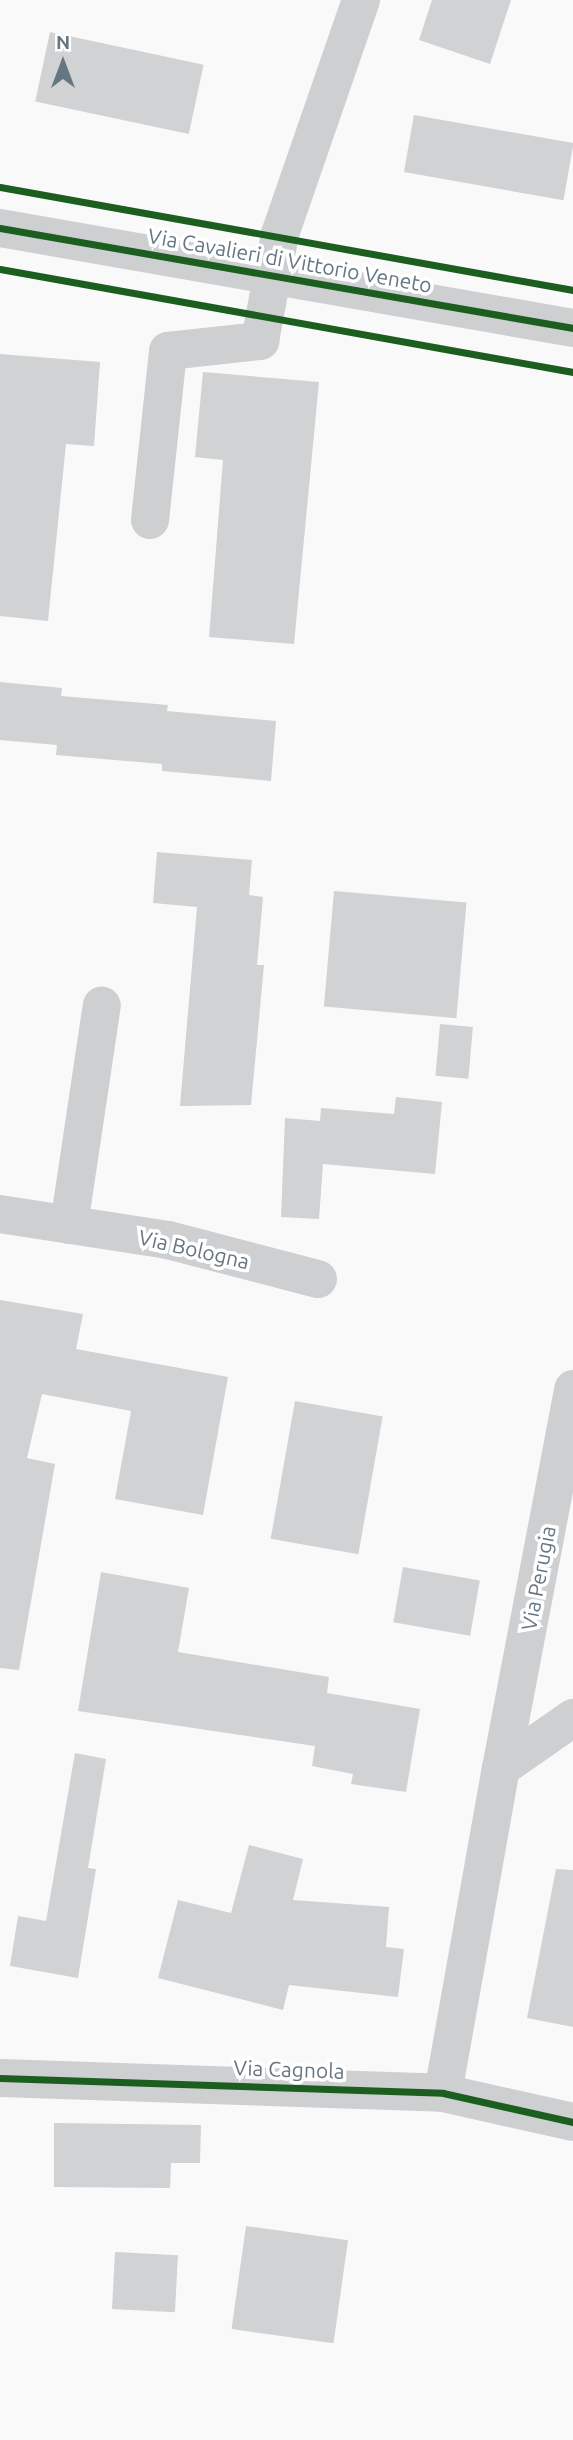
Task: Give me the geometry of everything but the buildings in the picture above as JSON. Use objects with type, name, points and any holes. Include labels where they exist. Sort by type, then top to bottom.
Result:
[{"type":"street","name":"Via Cavalieri di Vittorio Veneto","points":[[272,274],[279,234],[361,0]]},
{"type":"street","name":"Via Cavalieri di Vittorio Veneto","points":[[0,228],[573,328]]},
{"type":"street","points":[[150,520],[168,351],[260,341],[272,274]]},
{"type":"street","points":[[68,1226],[102,1005]]},
{"type":"street","name":"Via Bologna","points":[[0,1213],[168,1240],[317,1279]]},
{"type":"street","name":"Via Perugia","points":[[443,2093],[573,1389]]},
{"type":"street","points":[[501,1768],[573,1718]]},
{"type":"street","name":"Via Cagnola","points":[[0,2078],[443,2093],[573,2122]]},
{"type":"cycle path","points":[[0,187],[573,290]]},
{"type":"cycle path","points":[[0,228],[573,328]]},
{"type":"cycle path","points":[[0,269],[573,372]]},
{"type":"cycle path","points":[[0,2078],[443,2093],[573,2122]]}]
